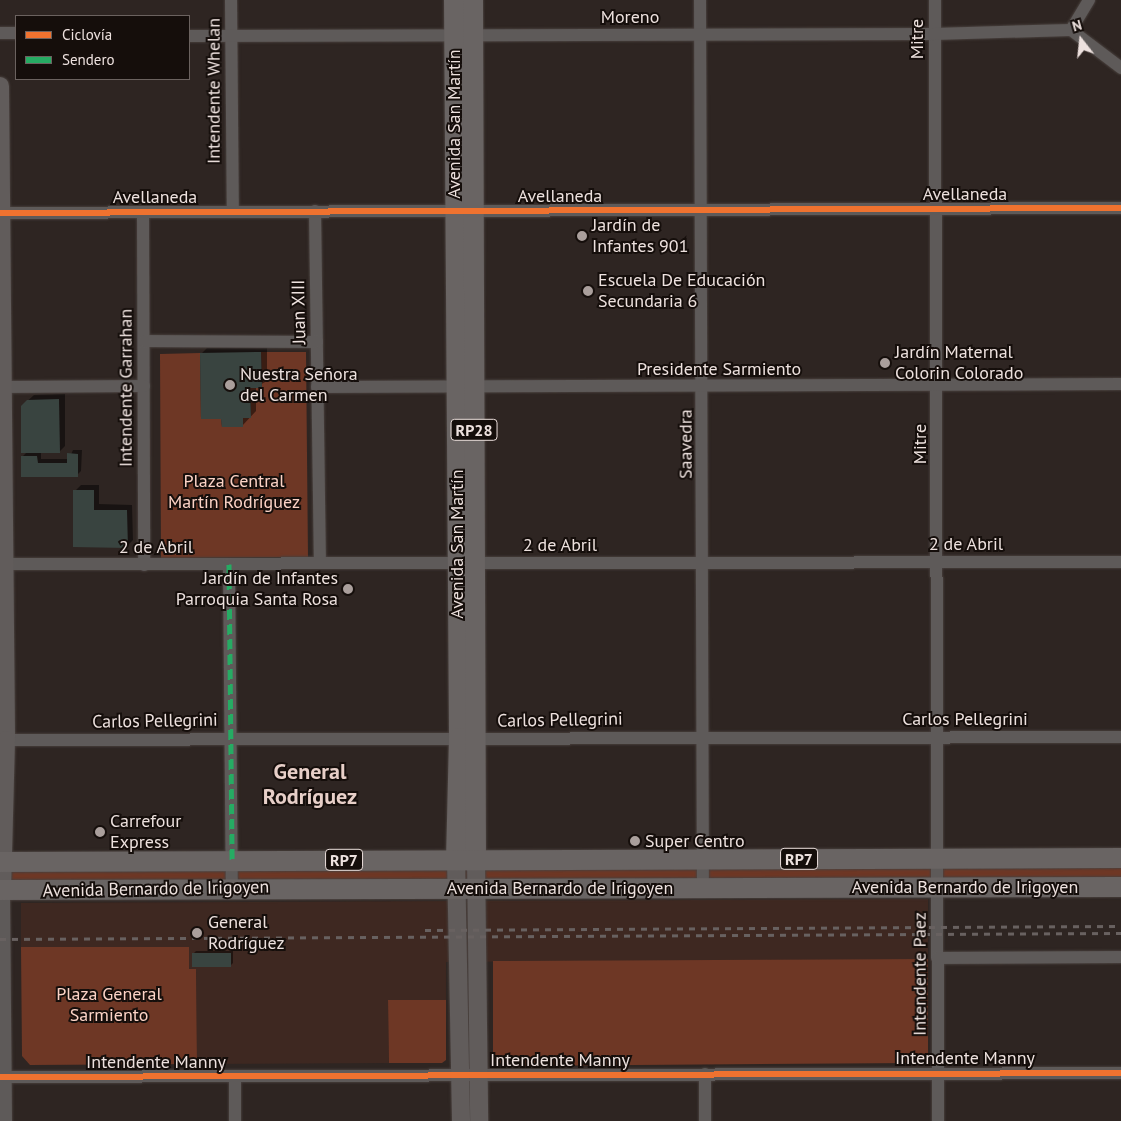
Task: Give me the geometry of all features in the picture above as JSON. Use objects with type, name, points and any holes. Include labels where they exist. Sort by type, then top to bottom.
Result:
[{"type":"main road","name":"Avenida San Martín","points":[[454,0],[464,36]]},
{"type":"main road","name":"Avenida San Martín","points":[[468,938],[466,859],[464,36],[472,0]]},
{"type":"main road","points":[[0,86],[3,740],[1,890]]},
{"type":"main road","name":"Avenida Bernardo de Irigoyen","points":[[2,862],[1121,858]]},
{"type":"main road","name":"Avenida Bernardo de Irigoyen","points":[[1,890],[468,887],[1121,887]]},
{"type":"main road","name":"RP28","points":[[468,938],[479,1075],[479,1121]]},
{"type":"main road","name":"RP28","points":[[461,1121],[461,1075],[468,938]]},
{"type":"street","name":"Intendente Whelan","points":[[231,0],[233,211]]},
{"type":"street","name":"Saavedra","points":[[700,0],[700,210],[703,387],[703,888]]},
{"type":"street","name":"Mitre","points":[[935,0],[938,385],[936,859],[938,887]]},
{"type":"street","points":[[1089,0],[1071,30],[1121,68]]},
{"type":"street","name":"Moreno","points":[[190,36],[934,34],[1071,30]]},
{"type":"street","points":[[0,33],[15,33]]},
{"type":"street","name":"Avellaneda","points":[[2,213],[1121,208]]},
{"type":"street","name":"Juan XIII","points":[[315,211],[320,563]]},
{"type":"street","name":"Intendente Garrahan","points":[[143,212],[144,565]]},
{"type":"street","points":[[144,341],[317,342]]},
{"type":"street","name":"Presidente Sarmiento","points":[[317,387],[1121,384]]},
{"type":"street","points":[[2,387],[144,386]]},
{"type":"street","name":"2 de Abril","points":[[2,564],[1121,562]]},
{"type":"street","points":[[229,564],[229,738],[232,888]]},
{"type":"street","name":"Carlos Pellegrini","points":[[3,740],[702,736],[1121,737]]},
{"type":"street","name":"Intendente Paez","points":[[938,887],[938,1121]]},
{"type":"street","points":[[1,890],[2,1104],[4,1121]]},
{"type":"street","points":[[937,958],[1121,957]]},
{"type":"street","name":"Intendente Manny","points":[[2,1077],[1121,1073]]},
{"type":"street","points":[[705,1074],[705,1121]]},
{"type":"street","points":[[234,1077],[235,1121]]},
{"type":"shaded area","points":[[928,899],[928,959],[446,962],[446,1000],[388,1000],[389,1063],[197,1064],[196,969],[189,969],[189,947],[21,947],[21,903]]},
{"type":"green space","name":"Plaza Central Martín Rodríguez","points":[[261,352],[306,352],[308,557],[161,558],[160,354],[200,353],[201,419],[221,419],[222,427],[243,427],[243,418],[251,418],[250,388],[262,388]]},
{"type":"green space","points":[[1121,858],[1121,887],[0,890],[0,862]]},
{"type":"green space","name":"Plaza General Sarmiento","points":[[21,947],[189,947],[189,969],[196,969],[197,1064],[30,1065],[22,1056]]},
{"type":"green space","points":[[928,959],[928,1053],[914,1063],[503,1066],[493,1055],[493,961]]},
{"type":"green space","points":[[388,1000],[446,1000],[446,1060],[442,1063],[389,1063]]},
{"type":"building","points":[[261,352],[262,388],[250,388],[251,418],[243,418],[243,427],[222,427],[221,419],[201,419],[200,353]]},
{"type":"building","points":[[59,399],[60,453],[21,453],[21,406],[27,400]]},
{"type":"building","points":[[67,453],[78,454],[78,477],[21,477],[21,456],[37,456],[38,463],[67,463]]},
{"type":"building","points":[[73,490],[94,490],[94,510],[127,510],[128,548],[73,547]]},
{"type":"building","points":[[192,953],[231,953],[231,967],[192,967]]},
{"type":"railway","points":[[425,930],[1121,926]]},
{"type":"railway","points":[[0,939],[1121,933]]},
{"type":"marked path","points":[[229,564],[232,861]]},
{"type":"cycle path","points":[[0,213],[1121,208]]},
{"type":"cycle path","points":[[0,1077],[1121,1073]]},
{"type":"place","name":"Jardín de Infantes 901","points":[[582,236]]},
{"type":"place","name":"Escuela De Educación Secundaria 6","points":[[588,291]]},
{"type":"place","name":"Jardín Maternal Colorin Colorado","points":[[885,363]]},
{"type":"place","name":"Nuestra Señora del Carmen","points":[[230,385]]},
{"type":"place","name":"Jardín de Infantes Parroquia Santa Rosa","points":[[348,589]]},
{"type":"place","name":"Carrefour Express","points":[[100,832]]},
{"type":"place","name":"Super Centro","points":[[635,841]]},
{"type":"place","name":"General Rodríguez","points":[[197,933]]},
{"type":"district","name":"General Rodríguez","points":[[310,784]]}]
